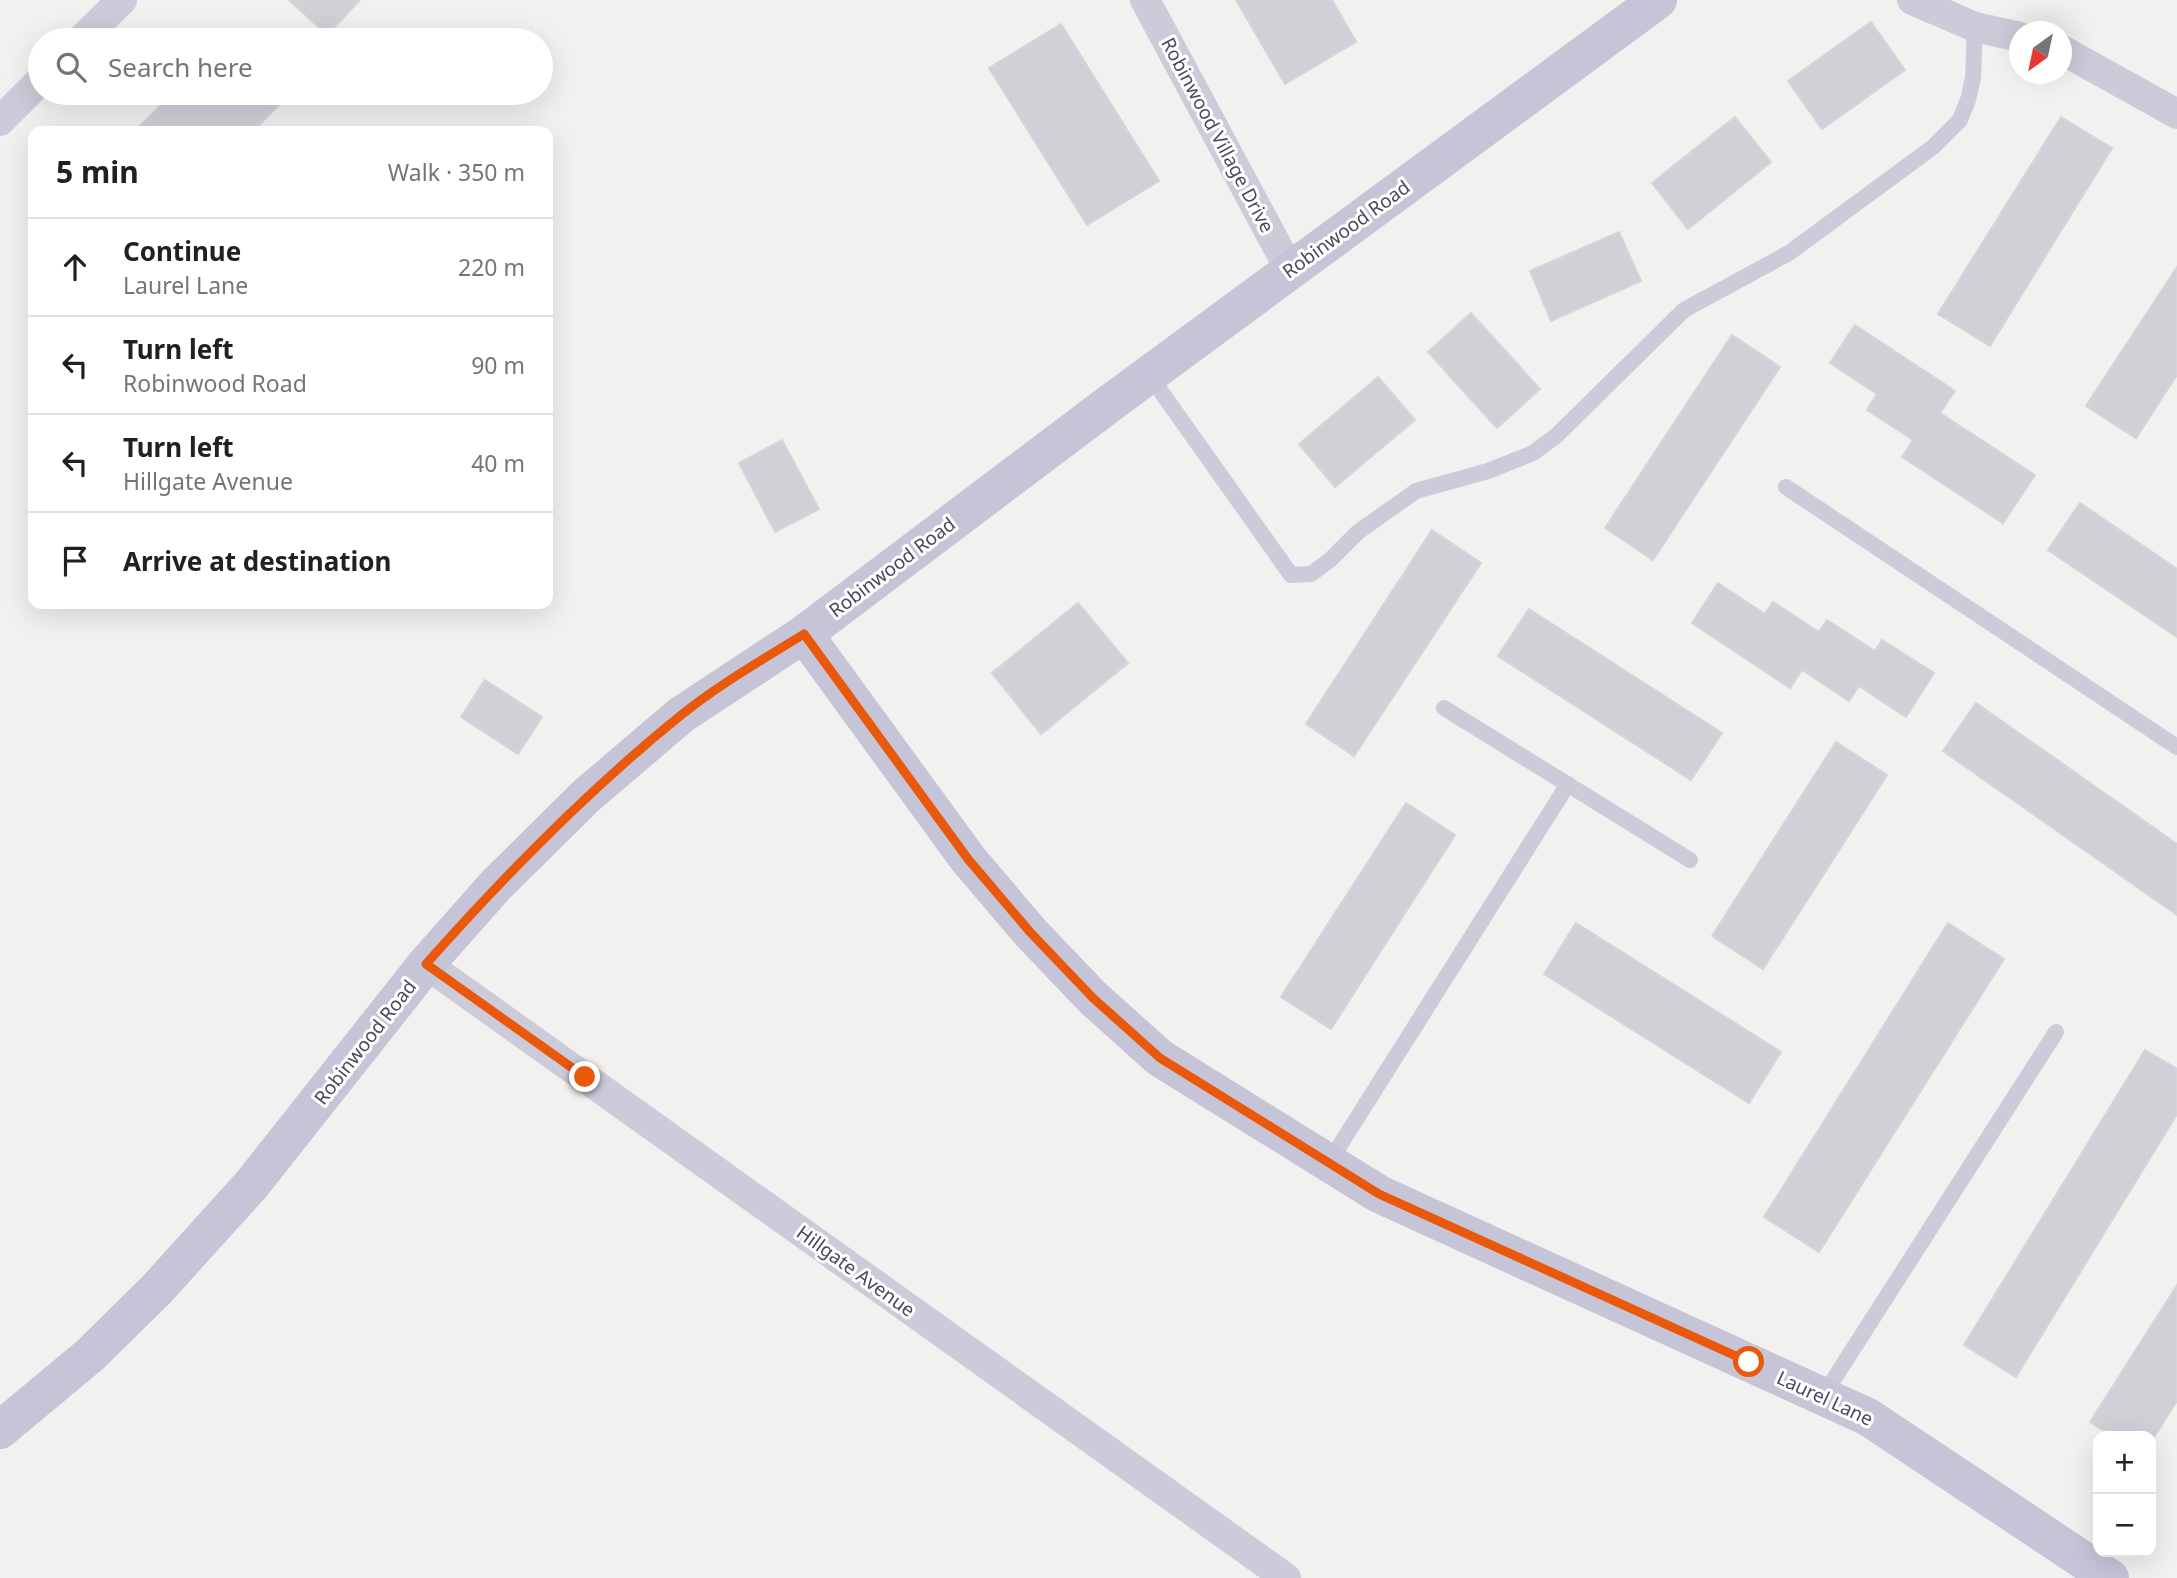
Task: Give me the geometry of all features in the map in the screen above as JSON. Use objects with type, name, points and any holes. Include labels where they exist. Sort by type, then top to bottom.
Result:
[{"type":"main road","name":"Robinwood Road","points":[[0,1430],[90,1355],[157,1289],[252,1184],[426,964],[496,885],[586,796],[681,715],[804,634],[1290,270],[1658,0]]},
{"type":"main road","name":"Laurel Lane","points":[[804,634],[968,859],[1030,932],[1093,998],[1160,1058],[1379,1194],[1868,1417],[2110,1578]]},
{"type":"street","points":[[93,28],[122,0]]},
{"type":"street","name":"Robinwood Village Drive","points":[[1145,0],[1290,270]]},
{"type":"street","points":[[1912,0],[1975,27],[2009,35]]},
{"type":"street","points":[[2072,56],[2177,114]]},
{"type":"street","points":[[0,121],[28,93]]},
{"type":"street","name":"Hillgate Avenue","points":[[426,964],[1286,1578]]},
{"type":"lane","points":[[1150,376],[1291,575],[1311,573],[1330,560],[1358,533],[1416,491],[1488,471],[1533,453],[1556,436],[1684,310],[1789,253],[1933,147],[1960,120],[1968,100],[1973,78],[1975,27]]},
{"type":"lane","points":[[1786,487],[2177,747]]},
{"type":"lane","points":[[1444,708],[1690,860]]},
{"type":"lane","points":[[1328,1164],[1568,785]]},
{"type":"lane","points":[[1824,1396],[2056,1032]]},
{"type":"building","points":[[289,0],[360,0],[334,28],[319,28]]},
{"type":"building","points":[[1236,0],[1332,0],[1356,42],[1285,84]]},
{"type":"building","points":[[1871,22],[1905,70],[1822,129],[1788,81]]},
{"type":"building","points":[[1061,24],[1159,181],[1087,225],[989,68]]},
{"type":"building","points":[[161,105],[279,105],[258,126],[140,126]]},
{"type":"building","points":[[1735,117],[1771,162],[1688,229],[1652,183]]},
{"type":"building","points":[[2061,117],[2112,148],[1990,346],[1938,314]]},
{"type":"building","points":[[1619,232],[1641,281],[1551,321],[1530,271]]},
{"type":"building","points":[[2177,267],[2177,375],[2136,438],[2086,406]]},
{"type":"building","points":[[1471,313],[1540,389],[1497,428],[1428,352]]},
{"type":"building","points":[[1855,325],[1955,391],[1940,413],[2035,475],[2003,523],[1902,457],[1913,440],[1867,410],[1877,394],[1830,363]]},
{"type":"building","points":[[1732,335],[1780,367],[1653,560],[1605,528]]},
{"type":"building","points":[[1378,377],[1415,420],[1335,487],[1299,444]]},
{"type":"building","points":[[782,440],[819,509],[775,532],[739,463]]},
{"type":"building","points":[[2080,503],[2177,569],[2177,637],[2048,550]]},
{"type":"building","points":[[1432,530],[1481,563],[1354,756],[1306,724]]},
{"type":"building","points":[[1718,583],[1765,614],[1773,602],[1819,632],[1827,620],[1875,651],[1882,640],[1934,673],[1906,717],[1859,686],[1849,701],[1802,670],[1790,688],[1692,623]]},
{"type":"building","points":[[1078,603],[1128,663],[1041,734],[992,673]]},
{"type":"building","points":[[1529,609],[1722,733],[1691,780],[1498,656]]},
{"type":"building","points":[[485,680],[542,717],[518,754],[461,717]]},
{"type":"building","points":[[1976,703],[2177,844],[2177,915],[1943,751]]},
{"type":"building","points":[[1836,742],[1887,775],[1763,969],[1712,936]]},
{"type":"building","points":[[1406,803],[1455,835],[1331,1029],[1281,997]]},
{"type":"building","points":[[1576,923],[1781,1052],[1749,1103],[1544,974]]},
{"type":"building","points":[[1948,923],[2004,959],[1819,1252],[1764,1217]]},
{"type":"building","points":[[2145,1050],[2177,1069],[2177,1114],[2016,1377],[1964,1345]]},
{"type":"building","points":[[2177,1285],[2177,1401],[2156,1434],[2156,1431],[2104,1431],[2090,1422]]},
{"type":"route","points":[[585,1077],[426,964],[496,885],[586,796],[681,715],[719,687],[804,634],[968,859],[1030,932],[1093,998],[1160,1058],[1379,1194],[1749,1362]]}]
